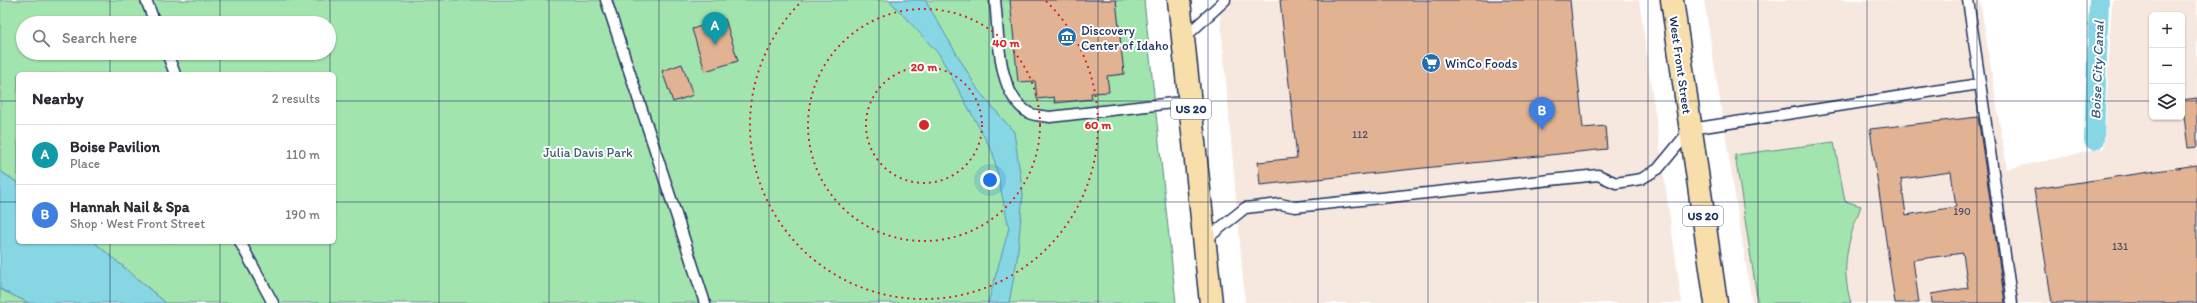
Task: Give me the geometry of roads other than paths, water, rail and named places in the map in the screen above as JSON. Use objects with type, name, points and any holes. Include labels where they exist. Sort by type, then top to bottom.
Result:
[{"type":"main road","name":"US 20","points":[[1179,0],[1212,303]]},
{"type":"main road","name":"West Front Street","points":[[1672,0],[1691,129]]},
{"type":"main road","name":"US 20","points":[[1691,129],[1716,303]]},
{"type":"lane","points":[[146,0],[152,16]]},
{"type":"lane","points":[[606,0],[705,303]]},
{"type":"lane","points":[[995,0],[1003,73],[1018,105],[1031,114],[1050,117],[1190,101]]},
{"type":"lane","points":[[1183,39],[1224,0]]},
{"type":"lane","points":[[1968,0],[2012,303]]},
{"type":"lane","points":[[170,60],[174,72]]},
{"type":"lane","points":[[1203,229],[1245,208],[1280,204],[1295,207],[1598,175],[1616,183],[1641,179],[1658,168],[1691,129],[1979,84]]},
{"type":"lane","points":[[241,244],[273,303]]},
{"type":"water","points":[[889,0],[925,0],[978,90],[1014,132],[1023,194],[1017,260],[1009,303],[988,303],[1009,228],[993,153],[939,54]]},
{"type":"water","points":[[0,171],[16,182],[16,244],[96,244],[166,303],[29,303],[0,289]]},
{"type":"waterway","name":"Boise City Canal","points":[[2094,140],[2099,0]]},
{"type":"place","name":"Discovery Center of Idaho","points":[[1067,37]]},
{"type":"place","name":"Boise Pavilion","points":[[715,45]]},
{"type":"place","name":"WinCo Foods","points":[[1431,63]]},
{"type":"place","name":"Hannah Nail & Spa","points":[[1542,130]]},
{"type":"park label","name":"Julia Davis Park","points":[[588,152]]}]
